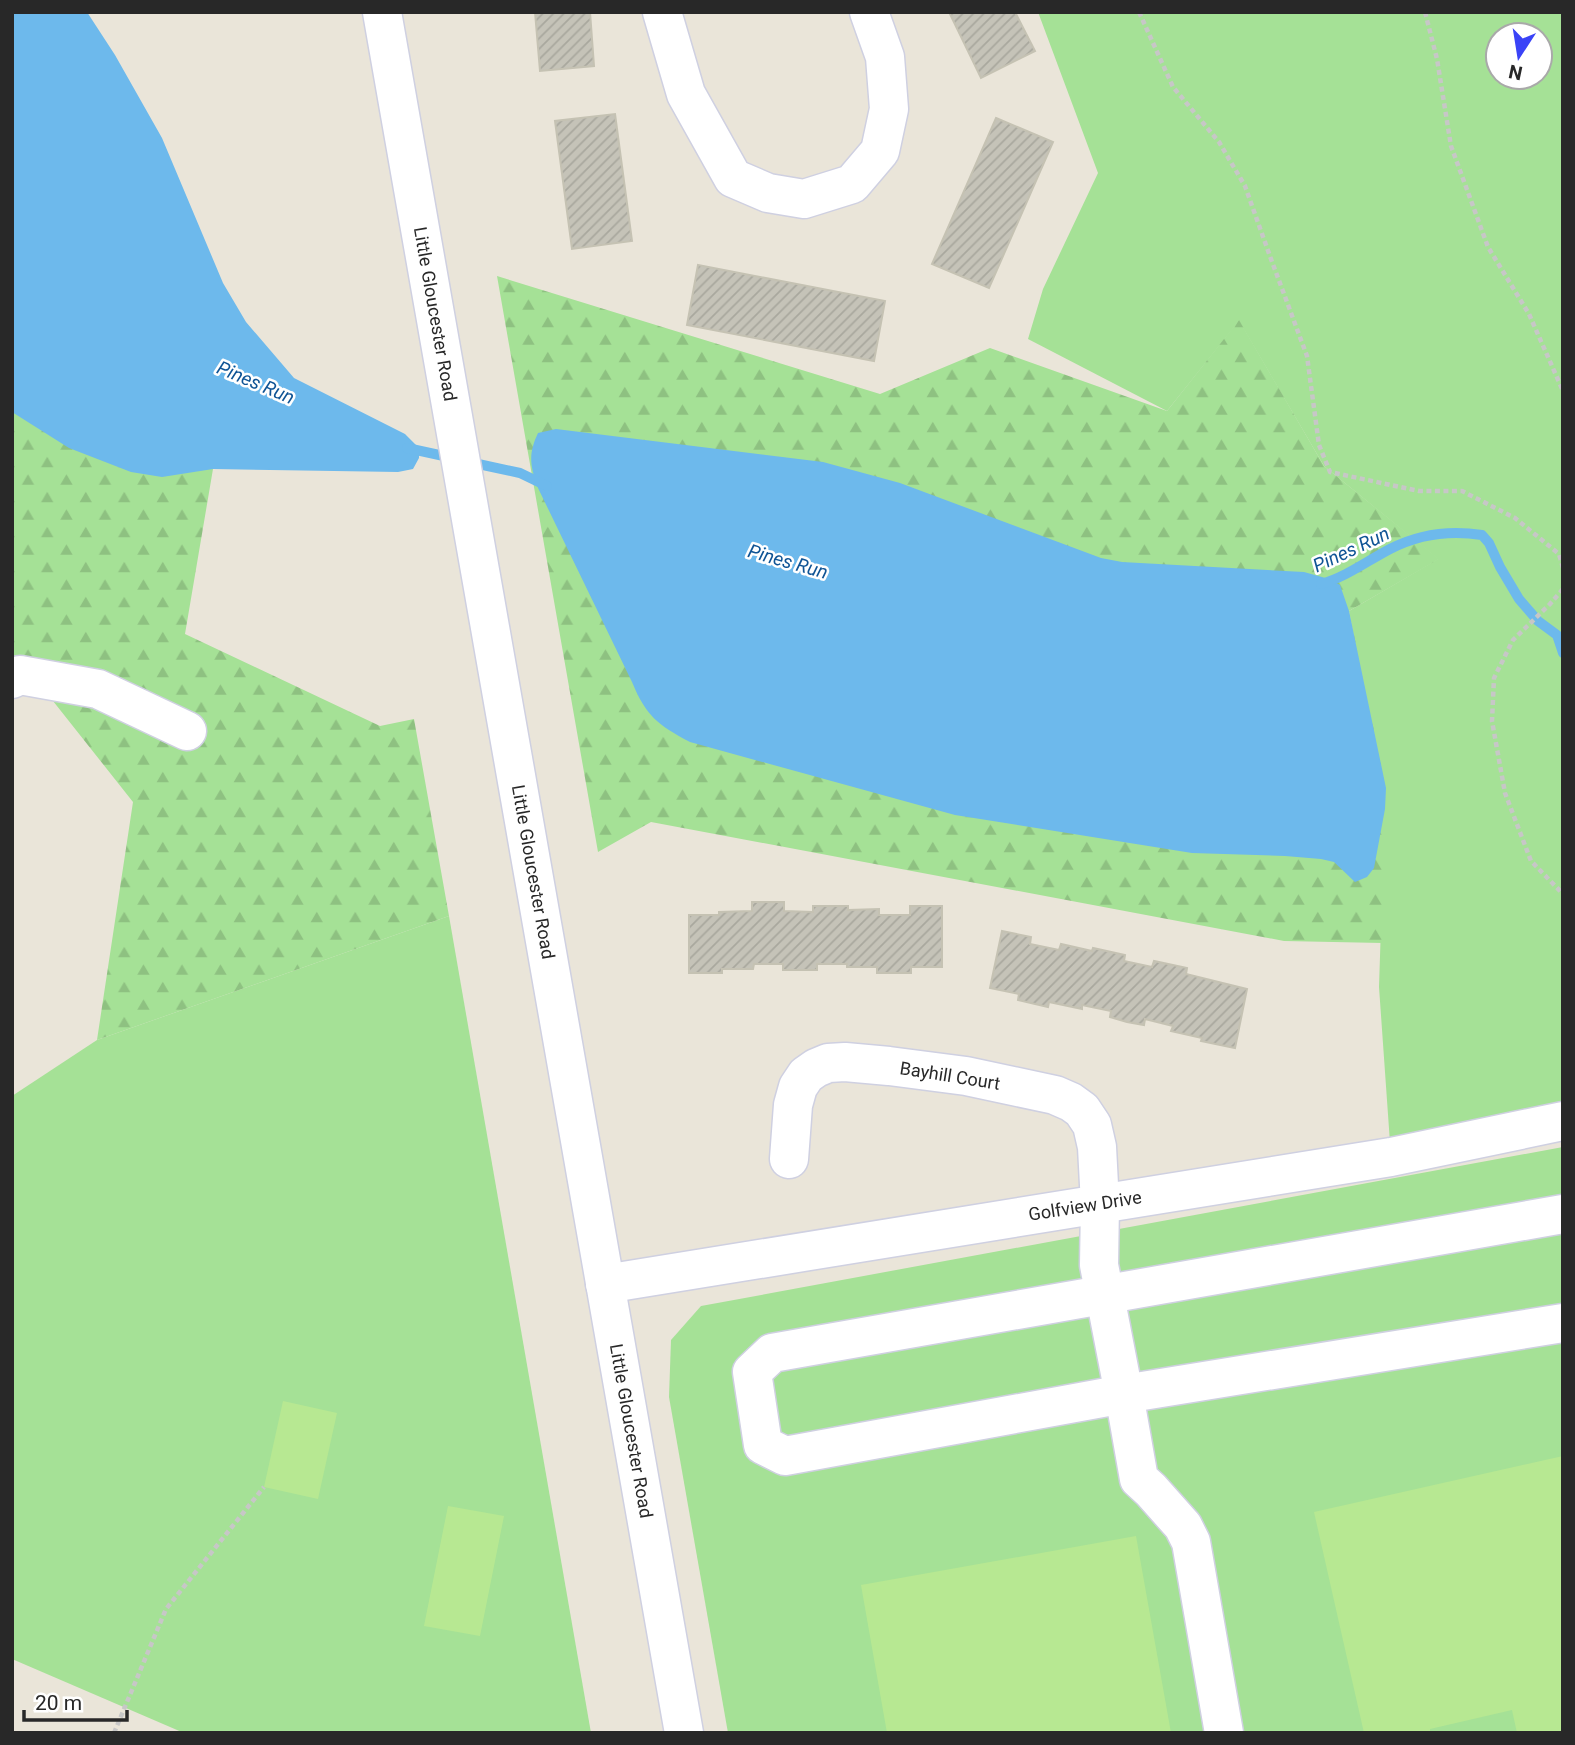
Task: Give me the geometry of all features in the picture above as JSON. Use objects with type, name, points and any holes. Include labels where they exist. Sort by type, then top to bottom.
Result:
[{"type":"street","name":"Little Gloucester Road","points":[[382,12],[684,1733]]},
{"type":"street","points":[[662,12],[686,94],[733,178],[768,193],[804,199],[852,184],[880,151],[889,108],[885,57],[869,12]]},
{"type":"street","points":[[12,679],[20,675],[99,689],[187,731]]},
{"type":"street","name":"Bayhill Court","points":[[789,1159],[793,1105],[798,1087],[806,1075],[828,1063],[889,1066],[966,1076],[1055,1095],[1071,1101],[1082,1110],[1092,1125],[1097,1147],[1099,1265],[1139,1479],[1183,1527],[1191,1542],[1224,1733]]},
{"type":"street","name":"Golfview Drive","points":[[606,1284],[1391,1157],[1563,1121]]},
{"type":"street","points":[[1563,1214],[772,1353],[752,1372],[763,1445],[785,1456],[1124,1394],[1563,1323]]},
{"type":"path","points":[[1139,12],[1173,87],[1219,142],[1245,186],[1307,356],[1319,445],[1330,472],[1419,491],[1462,491],[1515,517],[1559,554],[1563,568]]},
{"type":"path","points":[[1425,12],[1437,59],[1451,146],[1488,247],[1529,314],[1563,391]]},
{"type":"path","points":[[1563,589],[1513,640],[1494,678],[1492,721],[1505,793],[1531,861],[1563,894]]},
{"type":"path","points":[[114,1733],[166,1609],[264,1487]]},
{"type":"green space","points":[[1038,12],[1563,12],[1563,1121],[1391,1157],[1379,987],[1385,802],[1349,611],[1438,559],[1324,466],[1239,321],[1167,411],[1028,339],[1043,289],[1098,173]]},
{"type":"green space","points":[[497,276],[880,394],[990,348],[1167,411],[1239,320],[1324,466],[1439,559],[1349,611],[1386,788],[1382,943],[1284,941],[651,822],[598,852]]},
{"type":"green space","points":[[12,382],[213,469],[185,634],[380,726],[414,719],[449,916],[97,1040],[133,802],[34,677],[12,689]]},
{"type":"green space","points":[[449,916],[591,1733],[184,1733],[12,1659],[12,1096],[97,1040]]},
{"type":"green space","points":[[1563,1147],[1563,1733],[728,1733],[669,1397],[671,1340],[701,1306]]},
{"type":"green space","points":[[283,1401],[337,1413],[318,1499],[264,1487]]},
{"type":"green space","points":[[1563,1456],[1563,1733],[1517,1733],[1512,1710],[1430,1729],[1430,1733],[1364,1733],[1314,1512]]},
{"type":"green space","points":[[448,1506],[504,1516],[480,1636],[424,1626]]},
{"type":"green space","points":[[1136,1536],[1171,1733],[887,1733],[861,1585]]},
{"type":"water","points":[[12,12],[87,12],[162,138],[223,283],[246,322],[294,378],[405,434],[419,448],[419,458],[413,469],[398,472],[213,469],[162,477],[131,472],[69,448],[12,412]]},
{"type":"water","points":[[556,429],[823,462],[900,483],[1101,558],[1122,562],[1304,572],[1329,579],[1340,585],[1349,611],[1386,788],[1385,809],[1374,868],[1367,877],[1355,882],[1334,862],[1321,859],[1192,853],[955,815],[690,742],[661,725],[642,703],[538,488],[532,466],[533,447],[538,433]]},
{"type":"building","points":[[535,12],[590,12],[594,66],[540,71]]},
{"type":"building","points":[[949,12],[1015,12],[1035,51],[981,78]]},
{"type":"building","points":[[615,114],[632,241],[572,249],[555,121]]},
{"type":"building","points":[[996,118],[1053,142],[989,288],[932,264]]},
{"type":"building","points":[[698,265],[885,301],[874,361],[687,325]]},
{"type":"building","points":[[752,902],[784,902],[784,911],[813,912],[813,906],[848,906],[848,910],[879,909],[879,915],[910,915],[910,906],[942,906],[942,967],[911,967],[911,973],[877,973],[877,967],[847,967],[847,964],[817,964],[817,970],[783,970],[783,964],[754,964],[753,969],[689,973],[689,915],[752,911]]},
{"type":"building","points":[[1002,931],[1031,937],[1030,944],[1059,950],[1061,944],[1092,951],[1093,948],[1125,955],[1124,961],[1152,967],[1154,961],[1187,968],[1186,974],[1247,989],[1235,1048],[1201,1041],[1202,1038],[1171,1031],[1173,1026],[1145,1019],[1144,1025],[1127,1022],[1110,1017],[1111,1011],[1082,1005],[1082,1009],[1049,1002],[1048,1007],[1018,1000],[1019,994],[990,988]]},
{"type":"waterway","name":"Pines Run","points":[[407,448],[453,458]]},
{"type":"waterway","name":"Pines Run","points":[[469,462],[520,473],[547,486]]},
{"type":"waterway","name":"Pines Run","points":[[1321,584],[1412,540],[1446,533],[1482,535],[1519,599],[1538,621],[1557,635],[1563,653]]}]
